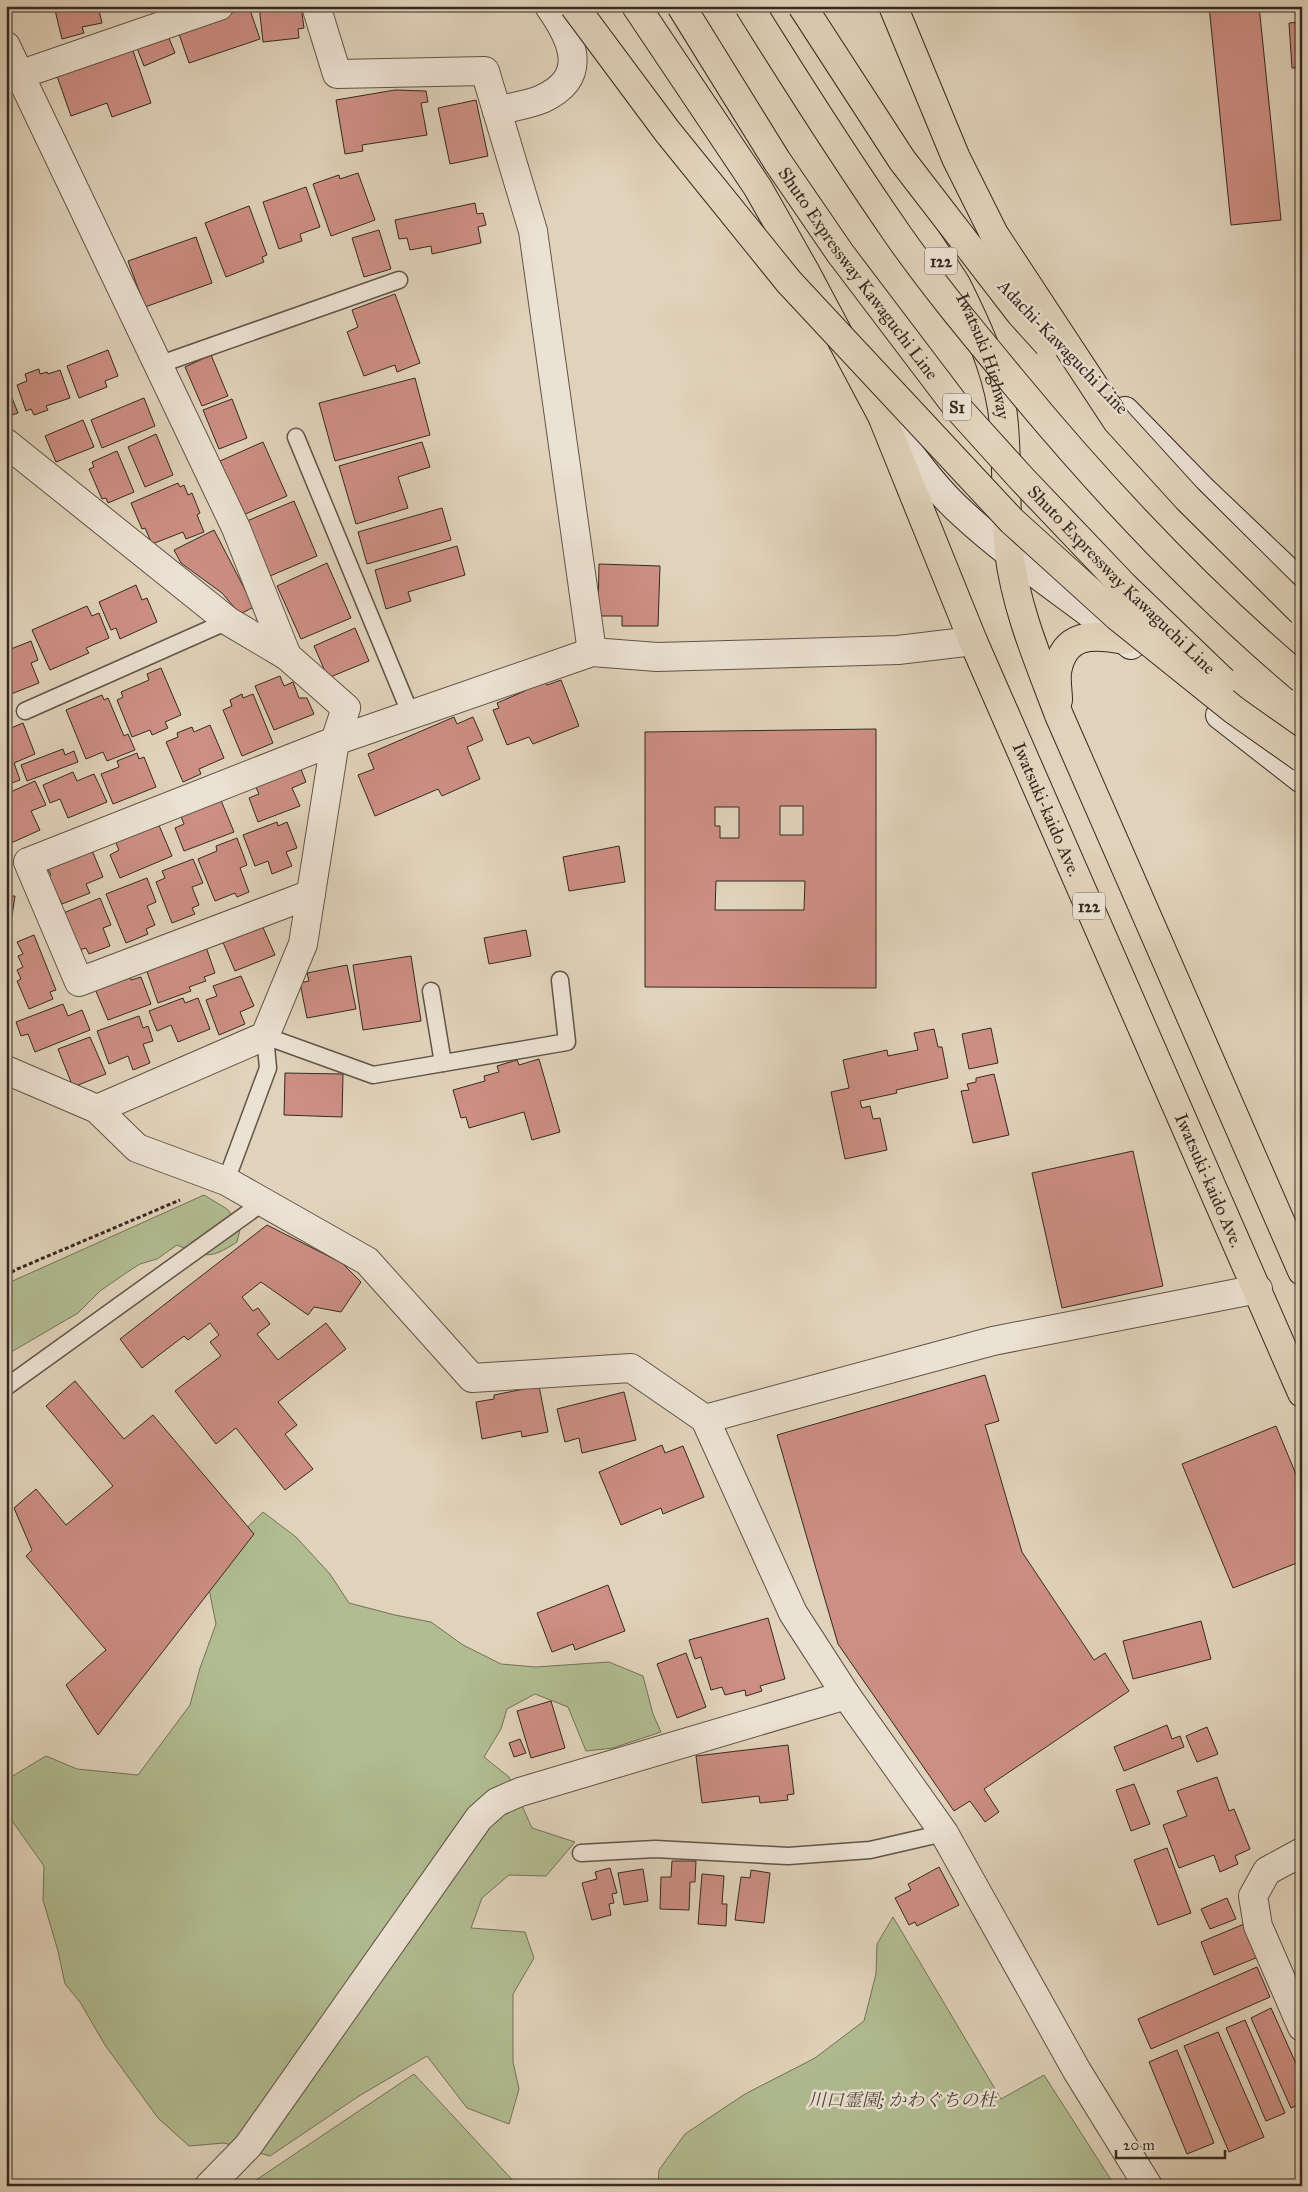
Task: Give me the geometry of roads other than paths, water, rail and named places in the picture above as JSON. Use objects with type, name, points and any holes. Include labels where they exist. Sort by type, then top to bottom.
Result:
[{"type":"highway","points":[[574,6],[667,131],[789,282],[1012,521],[1117,616],[1234,710],[1302,758]]},
{"type":"highway","name":"122","points":[[636,6],[758,188],[806,273],[882,416]]},
{"type":"highway","name":"Shuto Expressway Kawaguchi Line","points":[[681,6],[777,161],[840,253],[956,406],[1022,479],[1123,585],[1244,700],[1302,749]]},
{"type":"highway","points":[[749,6],[831,137],[889,221],[978,339],[1110,495],[1222,609],[1302,680]]},
{"type":"highway","name":"Iwatsuki Highway","points":[[774,6],[956,284],[972,317],[995,374],[1002,409],[1010,552]]},
{"type":"highway","points":[[802,6],[902,160],[1020,313],[1187,498],[1302,612]]},
{"type":"highway","points":[[893,6],[956,158],[994,234],[1117,421]]},
{"type":"highway","name":"Iwatsuki-kaido Ave.","points":[[882,416],[972,641],[1258,1289],[1302,1393]]},
{"type":"highway","name":"122","points":[[1010,552],[1018,600],[1031,642],[1059,715],[1302,1271]]},
{"type":"highway","points":[[1059,715],[1057,673],[1065,651],[1081,638],[1102,636],[1125,640]]},
{"type":"street","points":[[19,75],[219,6]]},
{"type":"street","points":[[316,6],[336,74],[485,71],[532,231],[592,652]]},
{"type":"street","points":[[497,111],[542,99],[566,82],[574,57],[565,29],[549,6]]},
{"type":"street","points":[[6,46],[236,528],[287,656]]},
{"type":"street","name":"Adachi-Kawaguchi Line","points":[[835,98],[929,209],[1203,491],[1302,585]]},
{"type":"street","points":[[882,416],[928,478],[963,514],[1302,779]]},
{"type":"street","points":[[6,443],[228,621],[287,656],[346,708],[336,741],[303,944],[265,1036],[97,1109]]},
{"type":"street","points":[[311,894],[79,982],[28,862],[336,741],[592,652],[657,657],[898,650],[972,641]]},
{"type":"street","points":[[6,1070],[97,1109],[137,1148],[226,1180],[367,1261],[472,1378],[631,1368],[705,1419],[793,1613],[846,1695],[944,1833],[1078,2071],[1148,2186]]},
{"type":"street","points":[[705,1419],[993,1341],[1258,1289]]},
{"type":"street","points":[[209,2186],[248,2146],[479,1818],[497,1802],[520,1792],[846,1695]]},
{"type":"street","points":[[1302,1852],[1267,1871],[1253,1896],[1258,1926],[1302,2027]]},
{"type":"lane","points":[[158,365],[399,280]]},
{"type":"lane","points":[[296,436],[411,715]]},
{"type":"lane","points":[[25,711],[228,621]]},
{"type":"lane","points":[[226,1180],[268,1068],[265,1036],[373,1075],[567,1042],[560,980]]},
{"type":"lane","points":[[430,991],[443,1063]]},
{"type":"lane","points":[[6,1387],[262,1202]]},
{"type":"lane","points":[[581,1853],[655,1848],[788,1856],[870,1850],[944,1833]]},
{"type":"park label","name":"川口霊園; かわぐちの杜","points":[[902,2100]]}]
